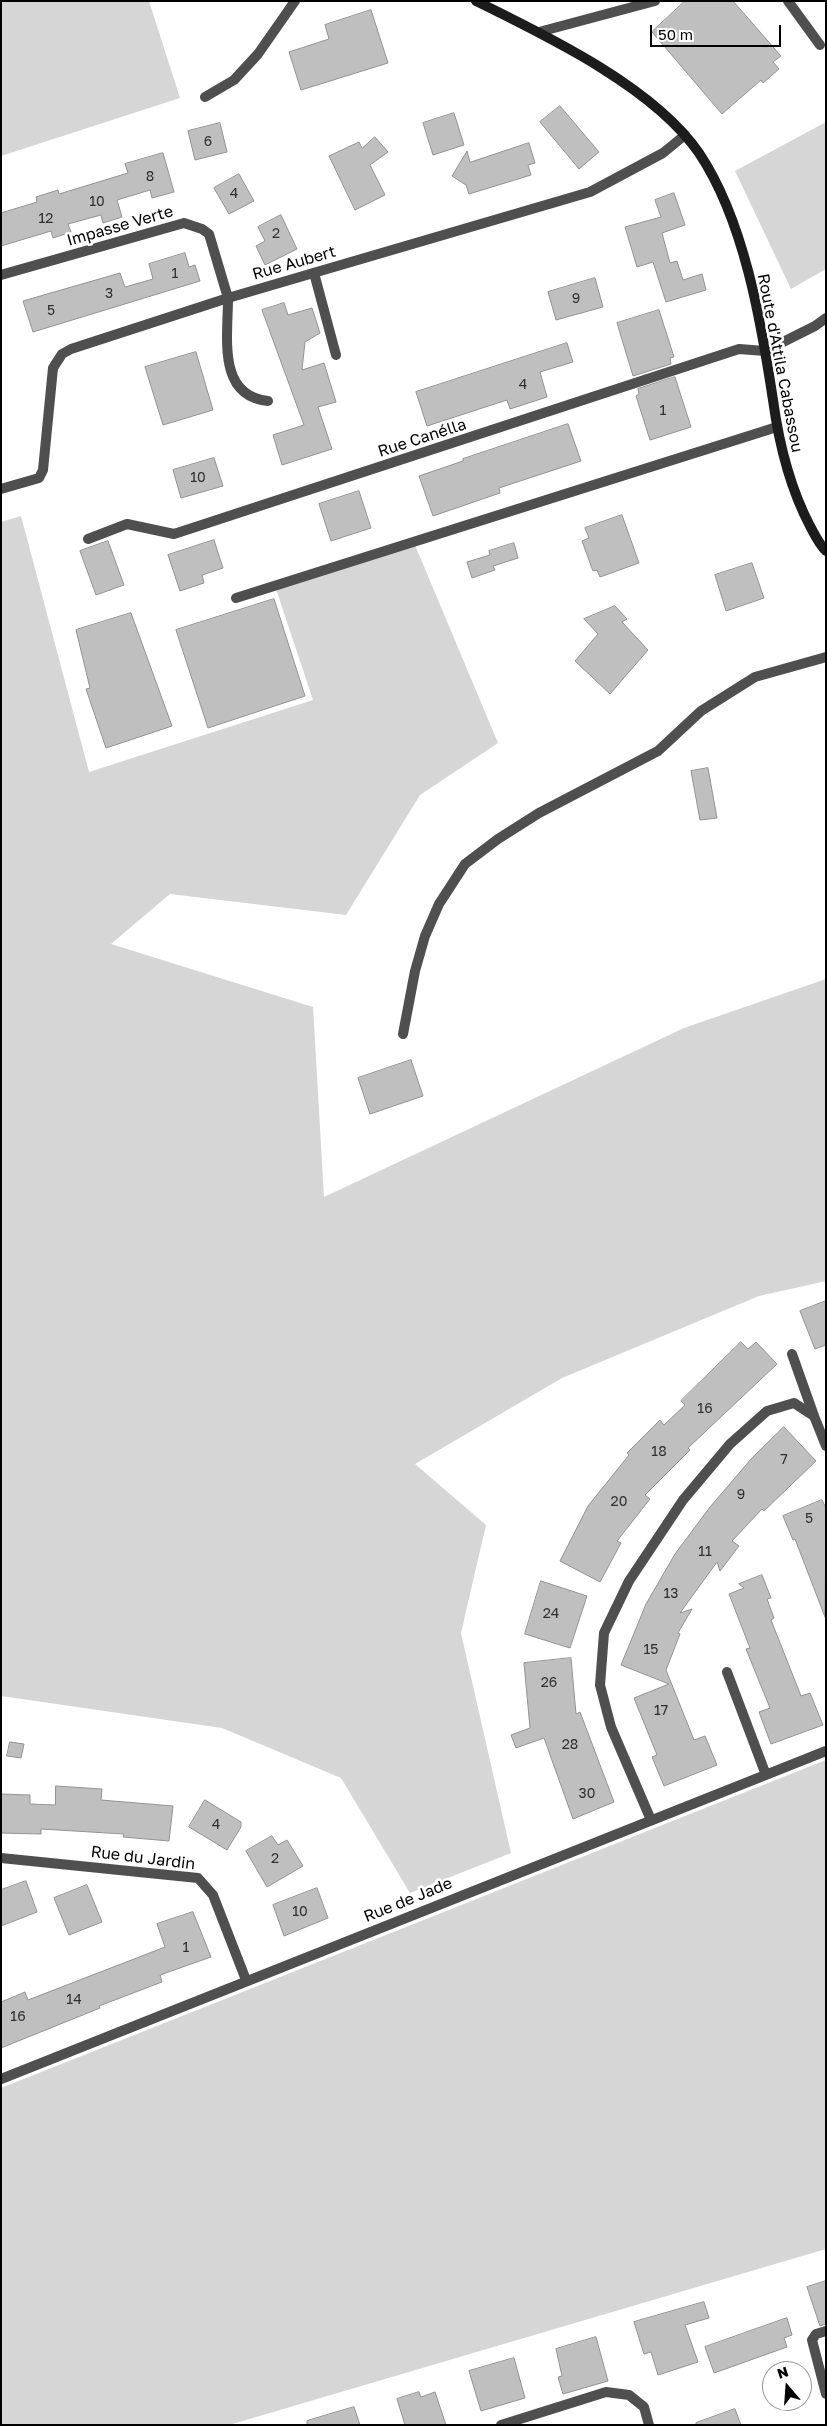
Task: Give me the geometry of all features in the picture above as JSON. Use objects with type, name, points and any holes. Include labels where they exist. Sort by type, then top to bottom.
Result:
[{"type":"main road","name":"Route d'Attila Cabassou","points":[[476,1],[539,32],[598,66],[654,106],[685,135],[699,152],[727,205],[742,249],[766,351],[777,427],[785,466],[799,506],[826,551]]},
{"type":"street","points":[[205,97],[234,80],[258,54],[295,1]]},
{"type":"street","points":[[539,32],[655,1]]},
{"type":"street","points":[[788,1],[820,45]]},
{"type":"street","name":"Rue Aubert","points":[[1,489],[39,478],[43,470],[54,368],[62,354],[228,298],[590,192],[663,153],[685,135]]},
{"type":"street","name":"Impasse Verte","points":[[1,275],[184,223],[202,229],[208,234],[228,298],[229,371],[240,391],[254,400],[268,401]]},
{"type":"street","points":[[314,273],[336,354]]},
{"type":"street","points":[[766,351],[816,326],[826,318]]},
{"type":"street","name":"Rue Canélla","points":[[88,539],[127,524],[174,534],[739,350],[766,351]]},
{"type":"street","points":[[236,598],[777,427]]},
{"type":"street","points":[[403,1034],[415,971],[425,936],[439,904],[465,864],[498,839],[539,813],[658,751],[701,711],[755,677],[826,657]]},
{"type":"street","points":[[792,1354],[826,1446]]},
{"type":"street","points":[[651,1820],[610,1727],[600,1684],[604,1633],[629,1580],[639,1564],[683,1500],[730,1444],[767,1411],[794,1403],[814,1416]]},
{"type":"street","points":[[728,1672],[766,1775]]},
{"type":"street","name":"Rue de Jade","points":[[1,2079],[826,1751]]},
{"type":"street","name":"Rue du Jardin","points":[[1,1858],[198,1878],[213,1896],[246,1980]]},
{"type":"street","points":[[826,2331],[816,2334],[812,2340],[826,2394]]},
{"type":"street","points":[[501,2425],[606,2392],[630,2395],[644,2407],[649,2425]]},
{"type":"shaded area","points":[[1,1],[149,1],[180,98],[1,156]]},
{"type":"shaded area","points":[[826,122],[826,269],[791,289],[735,171]]},
{"type":"shaded area","points":[[21,516],[89,772],[313,700],[275,586],[415,545],[498,743],[420,795],[346,915],[170,894],[111,944],[313,1007],[324,1197],[684,1028],[826,979],[826,1281],[759,1296],[562,1378],[415,1464],[486,1525],[461,1633],[511,1853],[410,1893],[341,1778],[222,1728],[1,1696],[1,522]]},
{"type":"shaded area","points":[[826,1760],[826,2249],[229,2425],[1,2425],[1,2088]]},
{"type":"building","points":[[685,1],[733,1],[781,56],[773,62],[779,69],[763,83],[761,80],[722,114],[652,32]]},
{"type":"building","points":[[371,10],[388,63],[301,90],[289,52],[329,39],[325,25]]},
{"type":"building","points":[[560,106],[599,152],[579,169],[540,122]]},
{"type":"building","points":[[454,113],[464,145],[433,155],[423,123]]},
{"type":"building","points":[[220,123],[227,152],[195,160],[188,131]]},
{"type":"building","points":[[375,137],[388,152],[370,165],[385,195],[355,210],[329,156],[359,142],[362,148]]},
{"type":"building","points":[[529,143],[535,163],[528,165],[531,175],[469,194],[466,185],[452,176],[467,151],[470,162]]},
{"type":"building","points":[[163,153],[174,192],[152,198],[150,190],[117,200],[122,217],[103,223],[101,215],[68,224],[71,232],[53,238],[51,231],[1,246],[1,213],[37,202],[36,197],[58,190],[59,194],[128,173],[125,164]]},
{"type":"building","points":[[239,174],[254,201],[229,214],[214,188]]},
{"type":"building","points":[[674,193],[685,225],[662,233],[670,263],[677,261],[683,280],[702,274],[706,290],[666,302],[653,262],[637,267],[625,227],[661,217],[655,200]]},
{"type":"building","points":[[281,215],[297,249],[265,265],[256,246],[265,241],[258,227]]},
{"type":"building","points":[[185,253],[189,267],[195,265],[200,281],[33,332],[23,301],[120,273],[125,287],[153,279],[149,264]]},
{"type":"building","points":[[595,278],[603,307],[556,320],[548,292]]},
{"type":"building","points":[[284,303],[288,315],[312,308],[320,333],[305,342],[302,370],[324,363],[336,402],[318,407],[332,449],[282,465],[273,435],[304,425],[262,310]]},
{"type":"building","points":[[659,310],[674,357],[670,358],[671,364],[633,376],[617,323]]},
{"type":"building","points":[[567,343],[573,362],[540,372],[547,397],[510,409],[507,400],[427,426],[416,392]]},
{"type":"building","points":[[196,352],[213,410],[163,425],[145,367]]},
{"type":"building","points":[[675,377],[691,427],[650,440],[636,396],[639,394],[638,389]]},
{"type":"building","points":[[568,424],[581,461],[499,488],[500,493],[433,516],[419,476],[463,461],[463,459]]},
{"type":"building","points":[[214,458],[223,486],[181,498],[173,470]]},
{"type":"building","points":[[359,491],[371,528],[331,541],[319,504]]},
{"type":"building","points":[[622,515],[639,563],[600,577],[597,570],[593,571],[582,541],[589,538],[585,528]]},
{"type":"building","points":[[214,540],[223,568],[202,575],[204,583],[180,591],[168,555]]},
{"type":"building","points":[[108,541],[124,585],[96,595],[80,551]]},
{"type":"building","points":[[514,543],[518,558],[493,566],[495,570],[472,578],[467,562],[490,555],[489,551]]},
{"type":"building","points":[[752,563],[764,598],[726,611],[715,575]]},
{"type":"building","points":[[274,599],[305,696],[208,728],[176,630]]},
{"type":"building","points":[[615,606],[627,619],[622,622],[648,650],[610,694],[575,661],[598,634],[584,619]]},
{"type":"building","points":[[131,613],[172,726],[106,748],[86,689],[90,688],[76,630]]},
{"type":"building","points":[[708,768],[717,818],[700,820],[691,771]]},
{"type":"building","points":[[411,1060],[423,1096],[370,1114],[358,1078]]},
{"type":"building","points":[[826,1301],[826,1345],[815,1349],[800,1311]]},
{"type":"building","points":[[741,1342],[748,1349],[756,1342],[777,1364],[688,1448],[690,1450],[645,1495],[650,1499],[617,1541],[621,1543],[600,1582],[560,1561],[588,1506],[629,1455],[627,1453],[660,1420],[664,1425],[685,1405],[681,1401]]},
{"type":"building","points":[[784,1427],[816,1461],[764,1511],[762,1509],[732,1541],[739,1546],[720,1571],[717,1562],[680,1613],[692,1609],[678,1633],[680,1634],[666,1670],[694,1740],[705,1736],[717,1765],[664,1786],[652,1757],[657,1755],[634,1698],[669,1684],[621,1665],[646,1604],[675,1554],[710,1507],[752,1458]]},
{"type":"building","points":[[822,1500],[826,1508],[825,1617],[795,1539],[793,1540],[783,1516]]},
{"type":"building","points":[[762,1575],[771,1598],[767,1599],[774,1618],[771,1620],[801,1696],[810,1693],[823,1725],[771,1744],[759,1712],[770,1708],[746,1649],[750,1648],[729,1594],[744,1588],[739,1584]]},
{"type":"building","points":[[541,1581],[587,1596],[570,1648],[525,1634]]},
{"type":"building","points":[[571,1658],[576,1714],[580,1712],[614,1802],[573,1819],[544,1738],[516,1748],[511,1735],[530,1728],[524,1663]]},
{"type":"building","points":[[10,1742],[24,1744],[21,1758],[7,1756]]},
{"type":"building","points":[[56,1786],[102,1789],[101,1800],[173,1806],[169,1841],[123,1837],[124,1834],[41,1829],[41,1834],[1,1833],[1,1794],[30,1795],[30,1804],[55,1805]]},
{"type":"building","points":[[205,1800],[241,1822],[241,1827],[227,1850],[189,1827]]},
{"type":"building","points":[[272,1836],[278,1845],[287,1840],[303,1866],[267,1887],[246,1851]]},
{"type":"building","points":[[26,1881],[37,1912],[1,1926],[1,1890]]},
{"type":"building","points":[[87,1885],[102,1922],[69,1935],[54,1898]]},
{"type":"building","points":[[317,1888],[328,1918],[284,1936],[273,1905]]},
{"type":"building","points":[[193,1912],[211,1957],[160,1975],[162,1982],[99,2006],[100,2008],[1,2048],[1,2002],[25,1992],[28,2000],[165,1947],[157,1924]]},
{"type":"building","points":[[826,2281],[826,2324],[820,2326],[807,2287]]},
{"type":"building","points":[[704,2302],[709,2318],[685,2325],[698,2362],[658,2375],[651,2352],[644,2354],[634,2322]]},
{"type":"building","points":[[787,2318],[792,2335],[784,2338],[787,2347],[714,2373],[705,2347]]},
{"type":"building","points":[[596,2337],[608,2381],[563,2394],[558,2377],[562,2376],[556,2349]]},
{"type":"building","points":[[514,2358],[525,2398],[481,2411],[469,2371]]},
{"type":"building","points":[[419,2392],[421,2397],[435,2392],[446,2425],[405,2425],[397,2399]]},
{"type":"building","points":[[354,2407],[360,2425],[307,2425],[307,2421]]},
{"type":"building","points":[[735,2409],[741,2425],[696,2425],[696,2423]]}]
